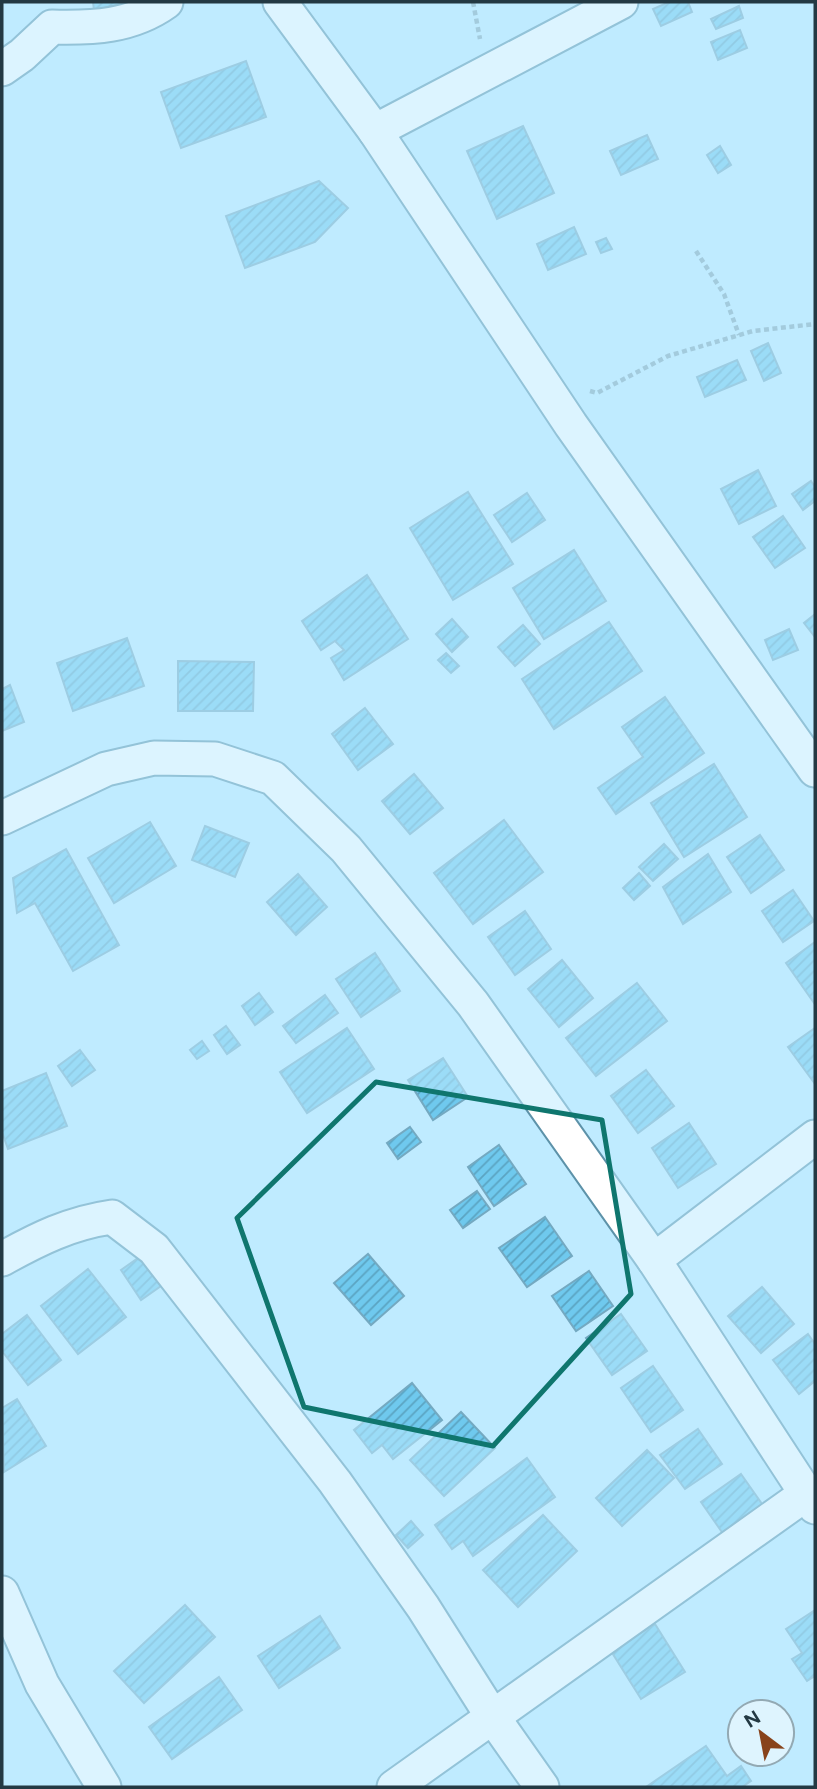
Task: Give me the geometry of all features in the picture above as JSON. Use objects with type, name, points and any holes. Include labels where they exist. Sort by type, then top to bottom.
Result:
[{"type":"street","points":[[2,69],[22,55],[52,27],[96,28],[146,16],[166,2]]},
{"type":"street","points":[[280,2],[375,131],[541,380],[815,770]]},
{"type":"street","points":[[375,131],[621,2]]},
{"type":"street","points":[[2,818],[106,769],[154,758],[215,760],[273,778],[346,849],[473,1004],[654,1260],[811,1500],[492,1716],[394,1787]]},
{"type":"street","points":[[654,1260],[815,1137]]},
{"type":"street","points":[[2,1259],[42,1236],[80,1221],[111,1217],[154,1249],[335,1482],[423,1606],[492,1716],[542,1787]]},
{"type":"street","points":[[2,1593],[42,1685],[104,1787]]},
{"type":"path","points":[[696,251],[724,294],[739,335]]},
{"type":"path","points":[[541,380],[597,393],[668,356],[753,331],[815,324]]},
{"type":"highlighted area","points":[[376,1082],[602,1120],[631,1294],[493,1446],[304,1407],[237,1218]]},
{"type":"building","points":[[93,2],[132,2],[94,10]]},
{"type":"building","points":[[669,2],[688,2],[692,12],[661,26],[653,9]]},
{"type":"building","points":[[739,6],[743,18],[716,29],[711,19]]},
{"type":"building","points":[[740,30],[747,48],[718,60],[711,42]]},
{"type":"building","points":[[246,61],[266,117],[181,148],[161,92]]},
{"type":"building","points":[[523,126],[554,193],[497,219],[467,151]]},
{"type":"building","points":[[647,135],[658,159],[621,175],[610,151]]},
{"type":"building","points":[[720,146],[731,165],[718,173],[707,155]]},
{"type":"building","points":[[319,181],[348,208],[315,242],[245,268],[226,216]]},
{"type":"building","points":[[574,227],[586,254],[548,270],[537,244]]},
{"type":"building","points":[[606,238],[612,249],[601,253],[596,242]]},
{"type":"building","points":[[768,343],[781,373],[764,381],[751,351]]},
{"type":"building","points":[[737,360],[746,380],[705,397],[697,377]]},
{"type":"building","points":[[758,470],[776,506],[739,524],[721,489]]},
{"type":"building","points":[[811,481],[815,487],[815,501],[803,510],[792,494]]},
{"type":"building","points":[[468,492],[513,564],[453,600],[410,528]]},
{"type":"building","points":[[527,493],[545,520],[512,542],[494,515]]},
{"type":"building","points":[[783,516],[805,548],[775,568],[753,537]]},
{"type":"building","points":[[574,550],[606,601],[544,639],[513,588]]},
{"type":"building","points":[[367,575],[408,639],[344,680],[331,658],[344,650],[335,641],[321,650],[302,621]]},
{"type":"building","points":[[815,614],[815,637],[804,623]]},
{"type":"building","points":[[452,619],[468,637],[452,652],[436,634]]},
{"type":"building","points":[[609,622],[642,671],[554,729],[522,679]]},
{"type":"building","points":[[523,625],[540,644],[515,666],[498,647]]},
{"type":"building","points":[[789,629],[798,650],[773,660],[765,640]]},
{"type":"building","points":[[127,638],[144,686],[73,711],[57,663]]},
{"type":"building","points":[[446,653],[459,666],[451,673],[438,660]]},
{"type":"building","points":[[178,661],[254,662],[253,711],[178,711]]},
{"type":"building","points":[[10,685],[24,722],[2,731],[2,689]]},
{"type":"building","points":[[665,697],[704,753],[616,814],[598,788],[643,757],[622,727]]},
{"type":"building","points":[[365,708],[393,744],[358,770],[332,734]]},
{"type":"building","points":[[714,764],[747,817],[684,857],[651,803]]},
{"type":"building","points":[[414,774],[443,808],[410,834],[382,801]]},
{"type":"building","points":[[504,820],[543,872],[473,924],[434,873]]},
{"type":"building","points":[[150,822],[176,866],[114,903],[88,858]]},
{"type":"building","points":[[205,826],[249,843],[235,877],[192,860]]},
{"type":"building","points":[[760,835],[784,870],[751,893],[727,857]]},
{"type":"building","points":[[664,844],[678,859],[653,881],[639,867]]},
{"type":"building","points":[[66,849],[119,945],[73,971],[35,903],[17,913],[13,878]]},
{"type":"building","points":[[708,854],[731,892],[683,924],[663,887]]},
{"type":"building","points":[[639,873],[650,886],[634,900],[623,888]]},
{"type":"building","points":[[298,874],[327,907],[296,935],[267,902]]},
{"type":"building","points":[[793,890],[814,921],[783,942],[762,911]]},
{"type":"building","points":[[525,911],[551,949],[515,975],[488,937]]},
{"type":"building","points":[[815,942],[815,1002],[814,1003],[786,963]]},
{"type":"building","points":[[375,953],[400,991],[361,1017],[336,979]]},
{"type":"building","points":[[562,960],[593,998],[559,1027],[528,989]]},
{"type":"building","points":[[637,983],[667,1021],[596,1076],[566,1038]]},
{"type":"building","points":[[259,993],[273,1012],[255,1025],[242,1006]]},
{"type":"building","points":[[325,995],[338,1013],[296,1043],[283,1026]]},
{"type":"building","points":[[226,1026],[240,1045],[227,1054],[214,1035]]},
{"type":"building","points":[[347,1028],[374,1069],[307,1113],[280,1072]]},
{"type":"building","points":[[815,1028],[815,1084],[788,1047]]},
{"type":"building","points":[[202,1041],[209,1051],[197,1059],[190,1050]]},
{"type":"building","points":[[80,1050],[95,1070],[72,1086],[58,1066]]},
{"type":"building","points":[[443,1058],[468,1097],[433,1120],[408,1080]]},
{"type":"building","points":[[646,1070],[674,1106],[638,1133],[611,1096]]},
{"type":"building","points":[[46,1073],[67,1126],[8,1149],[2,1132],[2,1091]]},
{"type":"building","points":[[689,1123],[716,1164],[678,1188],[652,1148]]},
{"type":"building","points":[[410,1127],[421,1142],[398,1159],[387,1143]]},
{"type":"building","points":[[499,1145],[526,1184],[494,1206],[468,1167]]},
{"type":"building","points":[[477,1191],[490,1209],[463,1228],[450,1210]]},
{"type":"building","points":[[545,1217],[572,1256],[527,1287],[499,1248]]},
{"type":"building","points":[[368,1254],[404,1296],[371,1325],[334,1283]]},
{"type":"building","points":[[141,1256],[161,1286],[141,1300],[121,1270]]},
{"type":"building","points":[[88,1269],[126,1317],[78,1354],[41,1306]]},
{"type":"building","points":[[589,1271],[613,1306],[576,1331],[552,1296]]},
{"type":"building","points":[[762,1287],[794,1324],[761,1353],[728,1316]]},
{"type":"building","points":[[621,1314],[647,1351],[612,1375],[586,1338]]},
{"type":"building","points":[[27,1315],[61,1360],[28,1385],[2,1351],[2,1334]]},
{"type":"building","points":[[808,1334],[815,1344],[815,1381],[799,1394],[773,1360]]},
{"type":"building","points":[[653,1366],[683,1410],[651,1432],[621,1388]]},
{"type":"building","points":[[412,1383],[442,1420],[393,1459],[382,1445],[372,1453],[354,1430]]},
{"type":"building","points":[[17,1399],[46,1446],[4,1472],[2,1408]]},
{"type":"building","points":[[461,1412],[495,1448],[444,1496],[410,1460]]},
{"type":"building","points":[[698,1429],[722,1464],[685,1489],[660,1455]]},
{"type":"building","points":[[647,1450],[674,1478],[622,1526],[596,1498]]},
{"type":"building","points":[[527,1458],[555,1497],[473,1556],[463,1541],[452,1549],[435,1525]]},
{"type":"building","points":[[741,1474],[767,1511],[726,1538],[701,1502]]},
{"type":"building","points":[[543,1515],[577,1551],[518,1607],[483,1570]]},
{"type":"building","points":[[411,1521],[423,1535],[408,1548],[396,1535]]},
{"type":"building","points":[[185,1605],[215,1637],[144,1703],[114,1671]]},
{"type":"building","points":[[815,1610],[815,1676],[807,1681],[792,1659],[802,1653],[786,1629]]},
{"type":"building","points":[[320,1616],[340,1648],[279,1688],[258,1656]]},
{"type":"building","points":[[655,1624],[685,1672],[641,1699],[611,1651]]},
{"type":"building","points":[[219,1677],[242,1710],[172,1759],[149,1727]]},
{"type":"building","points":[[706,1746],[727,1776],[742,1768],[751,1781],[742,1787],[646,1787]]}]
